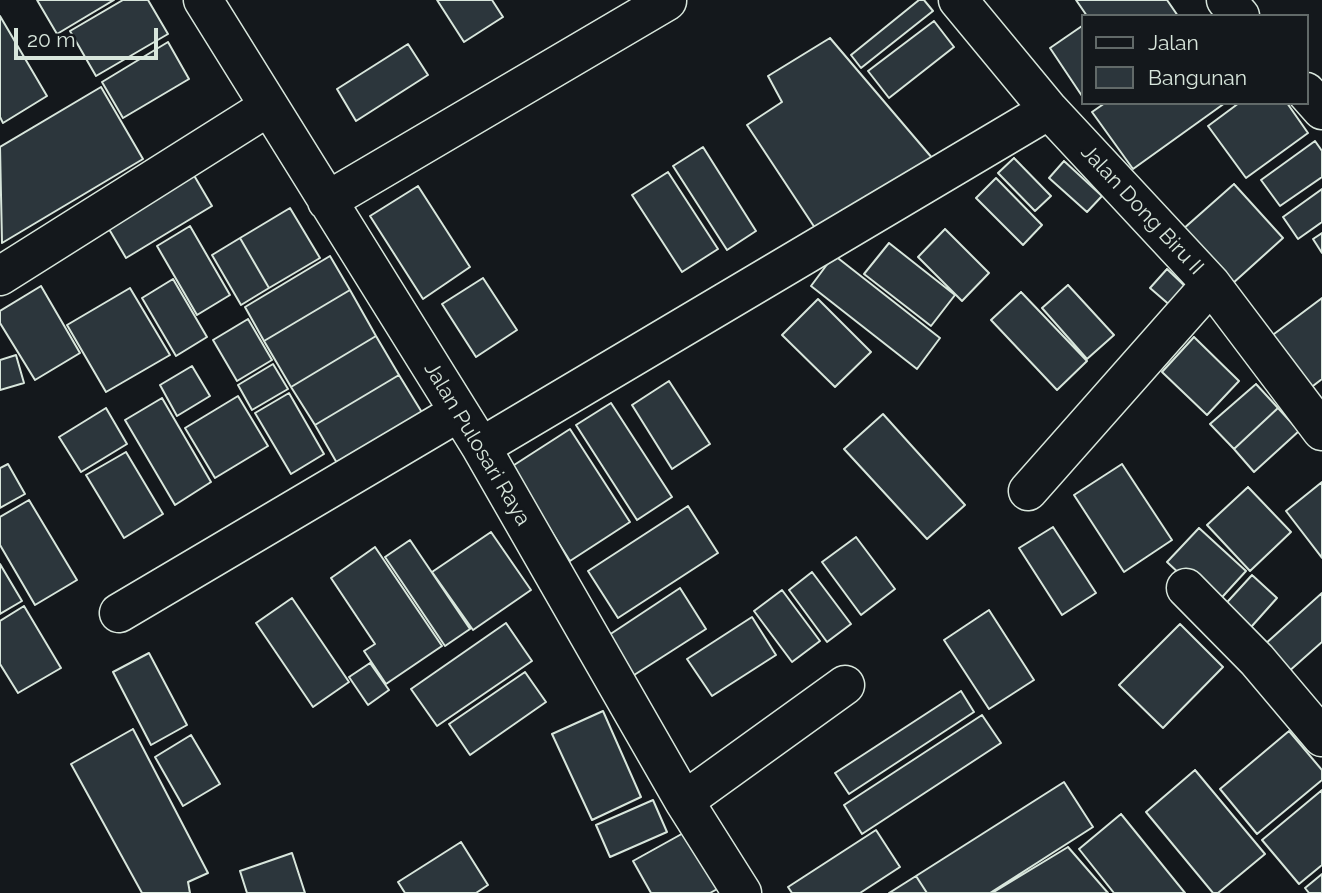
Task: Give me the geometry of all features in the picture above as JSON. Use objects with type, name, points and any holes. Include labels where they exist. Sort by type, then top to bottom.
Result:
[{"type":"street","name":"Jalan Pulosari Raya","points":[[203,0],[481,447],[684,801],[742,893]]},
{"type":"street","name":"Jalan Dong Biru II","points":[[958,0],[1049,110],[1211,284],[1320,426]]},
{"type":"street","points":[[1226,0],[1238,14]]},
{"type":"street","points":[[327,201],[667,1]]},
{"type":"street","points":[[1308,94],[1322,110]]},
{"type":"street","points":[[0,276],[268,107]]},
{"type":"street","points":[[481,447],[1049,110]]},
{"type":"street","points":[[1028,491],[1211,284]]},
{"type":"street","points":[[119,613],[459,412]]},
{"type":"street","points":[[1186,588],[1257,660],[1322,737]]},
{"type":"street","points":[[684,801],[845,685]]},
{"type":"building","points":[[37,0],[114,0],[57,34]]},
{"type":"building","points":[[123,0],[148,0],[168,34],[96,76],[70,31]]},
{"type":"building","points":[[437,0],[492,0],[503,17],[464,42]]},
{"type":"building","points":[[919,0],[924,0],[933,11],[861,68],[851,55]]},
{"type":"building","points":[[1076,0],[1167,0],[1177,14],[1086,14]]},
{"type":"building","points":[[0,16],[47,96],[3,123],[0,117]]},
{"type":"building","points":[[934,21],[954,47],[889,98],[868,71]]},
{"type":"building","points":[[1080,27],[1080,93],[1050,48]]},
{"type":"building","points":[[830,38],[933,159],[817,231],[747,125],[782,102],[768,76]]},
{"type":"building","points":[[168,42],[189,79],[123,118],[102,82]]},
{"type":"building","points":[[408,44],[428,75],[356,121],[337,89]]},
{"type":"building","points":[[101,87],[143,159],[2,243],[0,147]]},
{"type":"building","points":[[1102,105],[1222,105],[1133,169],[1092,112]]},
{"type":"building","points":[[1236,105],[1288,105],[1308,133],[1246,178],[1208,126]]},
{"type":"building","points":[[1315,141],[1322,151],[1322,177],[1280,206],[1261,180]]},
{"type":"building","points":[[703,147],[756,231],[727,250],[673,166]]},
{"type":"building","points":[[1014,158],[1051,196],[1035,211],[998,173]]},
{"type":"building","points":[[1064,161],[1102,196],[1087,212],[1049,178]]},
{"type":"building","points":[[192,172],[212,206],[126,258],[106,224]]},
{"type":"building","points":[[668,172],[718,249],[682,272],[632,195]]},
{"type":"building","points":[[996,178],[1042,225],[1023,245],[976,198]]},
{"type":"building","points":[[1234,184],[1283,238],[1232,284],[1182,230]]},
{"type":"building","points":[[418,186],[470,267],[423,299],[370,216]]},
{"type":"building","points":[[1322,189],[1322,222],[1298,239],[1283,217]]},
{"type":"building","points":[[290,208],[320,258],[269,288],[240,238]]},
{"type":"building","points":[[190,226],[230,295],[197,315],[157,246]]},
{"type":"building","points":[[945,229],[989,273],[962,301],[918,257]]},
{"type":"building","points":[[1322,233],[1322,253],[1313,239]]},
{"type":"building","points":[[240,238],[269,288],[241,305],[212,255]]},
{"type":"building","points":[[889,243],[955,295],[931,326],[864,274]]},
{"type":"building","points":[[834,255],[940,338],[917,369],[811,286]]},
{"type":"building","points":[[330,256],[350,290],[264,341],[245,307]]},
{"type":"building","points":[[1167,269],[1188,289],[1172,307],[1150,288]]},
{"type":"building","points":[[483,278],[517,330],[476,357],[442,304]]},
{"type":"building","points":[[173,279],[207,337],[176,356],[142,298]]},
{"type":"building","points":[[1068,285],[1114,335],[1087,359],[1042,308]]},
{"type":"building","points":[[41,286],[80,353],[35,380],[0,323],[0,311]]},
{"type":"building","points":[[130,288],[170,355],[106,392],[67,325]]},
{"type":"building","points":[[350,290],[376,336],[291,387],[264,341]]},
{"type":"building","points":[[1021,292],[1087,361],[1057,390],[991,320]]},
{"type":"building","points":[[1322,298],[1322,379],[1309,389],[1270,337]]},
{"type":"building","points":[[818,299],[871,352],[835,387],[782,335]]},
{"type":"building","points":[[248,319],[272,360],[237,381],[213,340]]},
{"type":"building","points":[[376,336],[399,375],[315,425],[291,387]]},
{"type":"building","points":[[1194,337],[1239,381],[1207,415],[1162,372]]},
{"type":"building","points":[[16,355],[24,383],[0,390],[0,360]]},
{"type":"building","points":[[273,364],[288,389],[252,410],[238,385]]},
{"type":"building","points":[[192,366],[210,396],[177,416],[160,385]]},
{"type":"building","points":[[399,375],[426,419],[341,470],[315,425]]},
{"type":"building","points":[[669,381],[710,444],[672,469],[632,405]]},
{"type":"building","points":[[1256,384],[1278,408],[1234,449],[1210,424]]},
{"type":"building","points":[[289,393],[324,454],[291,474],[255,413]]},
{"type":"building","points":[[238,396],[268,446],[215,478],[185,428]]},
{"type":"building","points":[[162,398],[211,482],[175,505],[125,420]]},
{"type":"building","points":[[611,403],[672,497],[637,520],[576,425]]},
{"type":"building","points":[[106,408],[127,444],[81,472],[59,437]]},
{"type":"building","points":[[1278,408],[1299,431],[1254,472],[1234,449]]},
{"type":"building","points":[[883,414],[965,505],[927,539],[844,449]]},
{"type":"building","points":[[570,429],[630,522],[570,561],[511,467]]},
{"type":"building","points":[[126,452],[163,514],[124,538],[86,475]]},
{"type":"building","points":[[8,464],[25,494],[0,508],[0,468]]},
{"type":"building","points":[[1122,464],[1172,540],[1124,572],[1074,495]]},
{"type":"building","points":[[1322,482],[1322,558],[1286,511]]},
{"type":"building","points":[[1248,487],[1291,532],[1250,571],[1207,525]]},
{"type":"building","points":[[29,500],[77,580],[35,605],[0,545],[0,517]]},
{"type":"building","points":[[688,506],[718,553],[618,618],[588,571]]},
{"type":"building","points":[[1053,527],[1096,593],[1062,615],[1019,548]]},
{"type":"building","points":[[1199,528],[1246,571],[1214,606],[1167,562]]},
{"type":"building","points":[[491,532],[531,590],[473,630],[432,572]]},
{"type":"building","points":[[856,537],[895,589],[861,615],[822,562]]},
{"type":"building","points":[[410,540],[470,629],[445,646],[385,557]]},
{"type":"building","points":[[375,547],[442,646],[386,684],[364,651],[375,644],[331,578]]},
{"type":"building","points":[[0,564],[22,601],[0,614]]},
{"type":"building","points":[[812,572],[851,624],[827,642],[789,590]]},
{"type":"building","points":[[1252,575],[1277,598],[1244,635],[1219,611]]},
{"type":"building","points":[[680,588],[706,629],[631,677],[606,637]]},
{"type":"building","points":[[782,590],[820,641],[792,662],[754,611]]},
{"type":"building","points":[[1322,593],[1322,642],[1287,673],[1264,645]]},
{"type":"building","points":[[292,598],[349,682],[313,707],[256,623]]},
{"type":"building","points":[[24,606],[61,668],[18,693],[0,664],[0,621]]},
{"type":"building","points":[[989,610],[1034,680],[989,709],[944,640]]},
{"type":"building","points":[[752,617],[776,655],[712,696],[687,659]]},
{"type":"building","points":[[506,623],[532,661],[437,726],[411,689]]},
{"type":"building","points":[[1180,624],[1223,667],[1163,728],[1119,685]]},
{"type":"building","points":[[149,653],[187,725],[151,745],[113,672]]},
{"type":"building","points":[[370,663],[389,690],[368,705],[349,677]]},
{"type":"building","points":[[525,672],[546,702],[470,755],[449,724]]},
{"type":"building","points":[[961,691],[974,712],[849,794],[835,773]]},
{"type":"building","points":[[603,711],[641,797],[592,820],[552,734]]},
{"type":"building","points":[[982,715],[1001,743],[862,834],[844,805]]},
{"type":"building","points":[[133,729],[208,873],[188,882],[190,893],[142,893],[71,764]]},
{"type":"building","points":[[1289,731],[1322,770],[1322,780],[1257,834],[1220,789]]},
{"type":"building","points":[[191,735],[220,784],[183,806],[155,757]]},
{"type":"building","points":[[1195,770],[1265,854],[1218,893],[1213,893],[1146,812]]},
{"type":"building","points":[[1064,782],[1093,827],[990,893],[927,893],[916,876]]},
{"type":"building","points":[[1322,790],[1322,865],[1299,884],[1262,840]]},
{"type":"building","points":[[653,800],[667,832],[610,857],[596,825]]},
{"type":"building","points":[[1121,814],[1185,893],[1114,893],[1079,849]]},
{"type":"building","points":[[876,830],[900,867],[860,893],[792,893],[788,887]]},
{"type":"building","points":[[687,831],[719,888],[710,893],[651,893],[633,861]]},
{"type":"building","points":[[461,842],[488,885],[476,893],[405,893],[398,882]]},
{"type":"building","points":[[1068,847],[1108,893],[992,893]]},
{"type":"building","points":[[292,853],[305,893],[247,893],[240,871]]},
{"type":"building","points":[[1322,874],[1322,893],[1309,893],[1305,888]]},
{"type":"building","points":[[916,876],[927,893],[889,893]]}]
